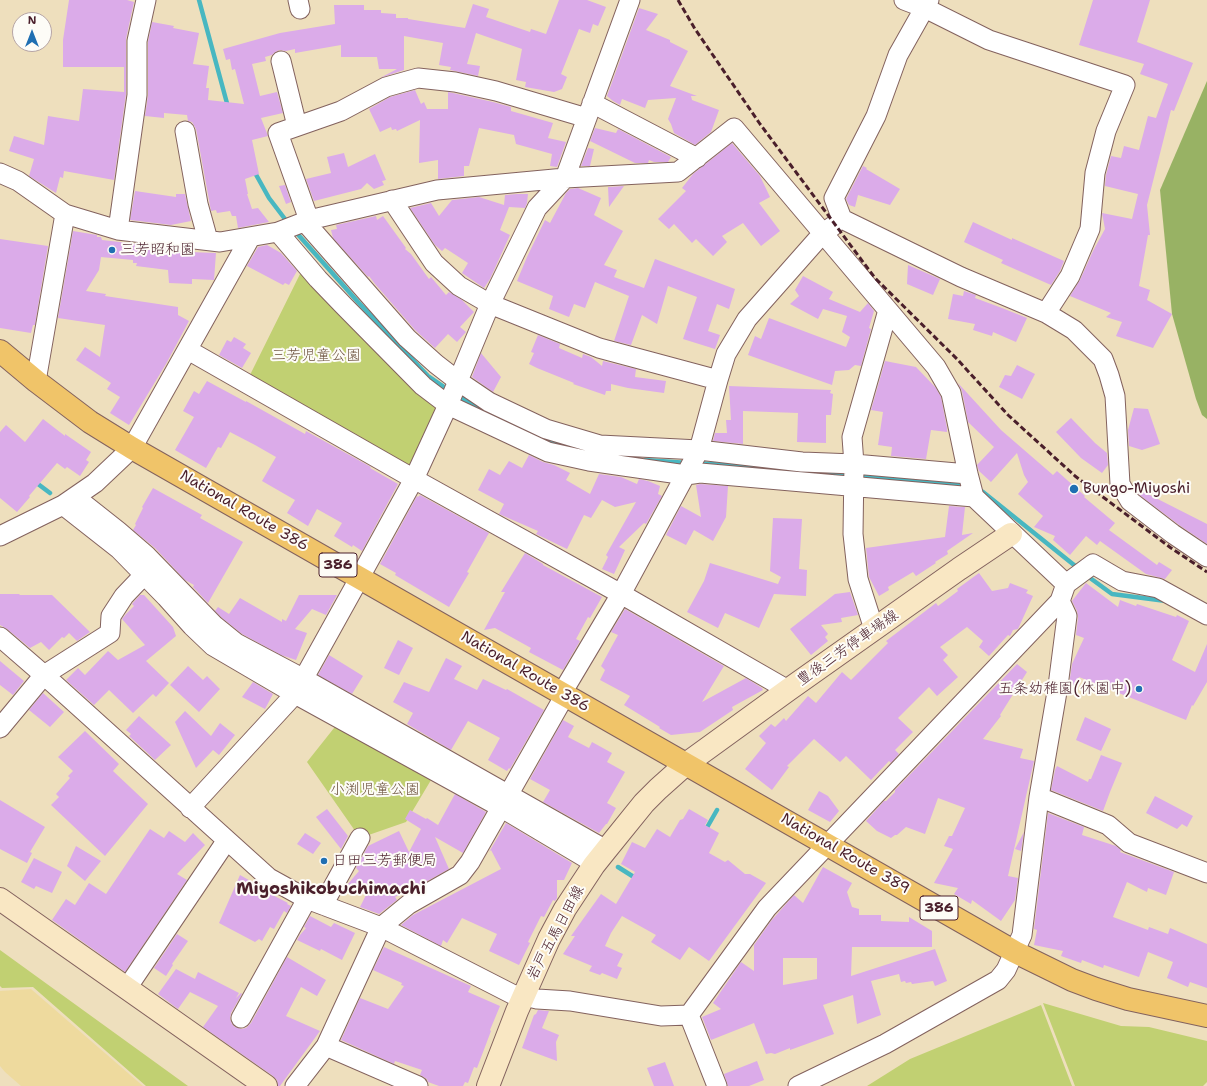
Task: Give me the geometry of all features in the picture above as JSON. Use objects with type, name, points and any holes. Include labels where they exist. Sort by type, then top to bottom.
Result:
[{"type":"highway","name":"National Route 386","points":[[0,351],[36,381],[90,422],[132,448],[686,764]]},
{"type":"highway","name":"National Route 389","points":[[686,764],[1015,952],[1072,980],[1128,999],[1207,1016]]},
{"type":"main road","name":"豊後三芳停車場線","points":[[686,764],[874,629],[1011,534]]},
{"type":"main road","name":"岩戸五馬日田線","points":[[488,1086],[517,1011],[549,939],[566,909],[600,858],[644,803],[686,764]]},
{"type":"main road","points":[[0,899],[266,1086]]},
{"type":"street","points":[[118,230],[137,95],[136,41],[146,0]]},
{"type":"street","points":[[190,808],[300,687],[414,478],[448,405],[490,304],[537,208],[565,178],[630,0]]},
{"type":"street","points":[[904,0],[927,4],[990,40],[1125,85],[1106,131],[1094,173],[1090,229],[1070,276],[1046,314]]},
{"type":"street","points":[[927,4],[898,56],[876,116],[834,198],[842,219],[961,278],[1046,314],[1074,330],[1103,359],[1115,396],[1120,484],[1130,501],[1173,534],[1207,557]]},
{"type":"street","points":[[281,61],[298,126]]},
{"type":"street","points":[[697,158],[590,110],[455,82],[418,78],[386,87],[341,111],[278,133],[307,221],[407,338],[436,364],[489,402],[546,429],[600,445],[699,450],[802,462],[854,464],[968,474]]},
{"type":"street","points":[[0,173],[18,181],[64,214],[118,230],[220,242],[278,232],[307,221],[437,190],[565,178],[678,172],[734,128],[936,367],[951,393],[974,497],[1011,534],[1063,592],[1067,616],[1058,686],[1039,797],[1022,935],[1006,970],[998,980],[885,1044],[798,1086]]},
{"type":"street","points":[[185,131],[198,204],[208,240]]},
{"type":"street","points":[[392,200],[434,263],[459,286],[490,304],[599,348],[718,380]]},
{"type":"street","points":[[36,381],[64,214]]},
{"type":"street","points":[[294,1086],[326,1046],[382,927],[409,904],[460,875],[470,862],[563,694],[621,594],[699,450],[726,354],[747,319],[823,233],[842,219]]},
{"type":"street","points":[[278,232],[343,305],[423,386],[448,405],[548,452],[589,461],[686,475],[700,473],[974,497]]},
{"type":"street","points":[[0,536],[69,501],[95,483],[132,448],[250,238]]},
{"type":"street","points":[[874,629],[858,579],[853,534],[854,464],[852,437],[888,310]]},
{"type":"street","points":[[188,350],[788,690]]},
{"type":"street","points":[[69,501],[119,550],[150,569],[192,626],[213,646],[300,687],[505,801],[586,858],[600,858]]},
{"type":"street","points":[[689,1015],[767,908],[1063,592],[1093,564],[1122,581],[1158,588],[1207,615]]},
{"type":"street","points":[[0,728],[44,675],[110,633],[112,616],[124,596],[150,569]]},
{"type":"street","points":[[0,638],[44,675],[269,878],[315,902],[382,927],[512,994],[537,999],[570,1001],[661,1016],[689,1015]]},
{"type":"street","points":[[1039,797],[1108,825],[1129,843],[1207,873]]},
{"type":"street","points":[[241,1018],[315,902],[360,838]]},
{"type":"street","points":[[127,988],[227,840]]},
{"type":"street","points":[[689,1015],[717,1086]]},
{"type":"street","points":[[326,1046],[418,1086]]},
{"type":"green space","points":[[1207,81],[1207,419],[1202,415],[1196,399],[1172,314],[1160,190]]},
{"type":"green space","name":"三芳児童公園","points":[[303,268],[438,404],[410,468],[249,377]]},
{"type":"green space","name":"小渕児童公園","points":[[338,723],[434,775],[406,822],[360,838],[307,762]]},
{"type":"green space","points":[[0,950],[188,1086],[146,1086],[33,987],[2,988],[0,986]]},
{"type":"green space","points":[[1043,1003],[1121,1026],[1149,1027],[1207,1041],[1207,1082],[1203,1086],[1075,1086]]},
{"type":"green space","points":[[1041,1005],[1072,1086],[867,1086],[910,1059]]},
{"type":"sand","points":[[31,989],[143,1086],[21,1086],[0,1066],[0,991]]},
{"type":"building","points":[[69,0],[127,0],[134,2],[126,39],[126,94],[114,180],[64,171],[63,178],[60,177],[56,193],[29,176],[34,159],[9,151],[14,136],[44,145],[48,116],[79,121],[83,89],[124,92],[124,67],[63,67],[63,40]]},
{"type":"building","points":[[559,0],[587,0],[606,7],[598,26],[593,24],[590,33],[579,29],[561,74],[567,77],[562,89],[554,92],[525,87],[526,82],[516,80],[522,49],[476,33],[467,64],[480,66],[478,76],[450,70],[451,67],[439,65],[443,43],[404,36],[404,70],[380,78],[397,69],[379,69],[377,57],[341,57],[341,45],[295,53],[295,49],[286,51],[279,50],[272,55],[265,57],[266,61],[252,64],[260,96],[277,92],[283,113],[261,118],[268,136],[252,140],[259,174],[245,179],[247,194],[252,209],[258,208],[269,222],[238,228],[236,216],[232,216],[230,211],[217,213],[216,210],[211,211],[196,129],[192,122],[188,121],[187,115],[164,113],[164,118],[145,116],[148,95],[148,42],[152,22],[199,33],[193,64],[209,66],[206,88],[209,88],[208,100],[244,104],[235,69],[232,70],[230,59],[226,60],[223,49],[280,33],[335,24],[334,5],[364,5],[364,10],[381,10],[381,13],[396,14],[396,18],[408,18],[465,28],[473,4],[489,9],[486,17],[530,32],[531,29],[546,34]]},
{"type":"building","points":[[1093,0],[1150,0],[1137,42],[1193,63],[1174,111],[1171,110],[1147,205],[1150,235],[1148,235],[1139,286],[1150,290],[1147,300],[1172,314],[1153,348],[1116,336],[1122,322],[1106,317],[1111,313],[1070,296],[1080,280],[1105,229],[1102,213],[1132,219],[1138,194],[1105,186],[1111,156],[1121,158],[1124,146],[1139,150],[1148,116],[1156,118],[1168,84],[1140,74],[1144,64],[1079,45]]},
{"type":"building","points":[[639,8],[658,14],[646,30],[670,40],[670,42],[688,51],[670,86],[697,96],[691,96],[692,100],[719,110],[711,132],[695,145],[674,133],[668,119],[676,98],[648,100],[645,108],[622,99],[620,105],[607,96]]},
{"type":"building","points":[[415,90],[421,104],[424,102],[427,109],[448,109],[448,92],[511,107],[511,111],[553,123],[548,138],[566,142],[557,167],[550,166],[552,154],[516,144],[514,135],[479,128],[469,166],[464,166],[464,176],[438,179],[438,160],[419,163],[420,120],[397,131],[396,129],[392,130],[391,127],[380,132],[369,109],[390,97]]},
{"type":"building","points":[[595,128],[616,133],[618,129],[671,157],[668,162],[654,162],[649,160],[648,163],[635,163],[590,141]]},
{"type":"building","points":[[732,143],[760,176],[770,197],[759,203],[780,231],[761,246],[743,223],[722,236],[727,242],[713,256],[696,239],[692,243],[674,224],[669,229],[658,219],[686,191],[682,188],[693,174]]},
{"type":"building","points":[[588,148],[594,149],[590,166],[581,166]]},
{"type":"building","points":[[344,153],[348,167],[375,154],[386,180],[382,181],[384,185],[374,189],[367,183],[361,189],[314,201],[306,179],[331,173],[327,157]]},
{"type":"building","points":[[863,166],[900,189],[890,205],[858,195],[855,207],[849,205],[846,199]]},
{"type":"building","points":[[285,185],[291,202],[286,204],[279,186]]},
{"type":"building","points":[[624,186],[609,207],[608,187]]},
{"type":"building","points":[[578,188],[601,198],[594,215],[623,231],[604,265],[617,270],[614,277],[644,288],[655,259],[735,289],[729,309],[717,304],[708,331],[720,335],[715,349],[683,339],[697,297],[668,286],[657,324],[642,315],[631,345],[614,341],[629,296],[595,282],[585,308],[574,304],[569,317],[549,309],[553,296],[517,281],[545,220],[550,223],[566,193],[570,189]]},
{"type":"building","points":[[135,191],[176,197],[176,194],[185,194],[191,221],[171,225],[130,220]]},
{"type":"building","points":[[528,194],[527,203],[525,208],[509,207],[500,230],[510,235],[490,279],[484,288],[462,273],[468,263],[445,248],[442,251],[435,245],[410,208],[431,203],[439,216],[452,200],[479,197],[504,205],[505,195]]},
{"type":"building","points":[[376,216],[377,220],[383,216],[406,248],[405,249],[411,254],[429,279],[431,277],[446,295],[449,292],[462,300],[474,312],[460,327],[466,332],[457,342],[448,334],[435,348],[415,330],[369,276],[368,277],[333,238],[331,230],[337,229],[336,225]]},
{"type":"building","points":[[973,222],[1064,261],[1060,271],[1051,285],[1001,263],[1003,260],[964,242]]},
{"type":"building","points":[[73,231],[97,235],[97,237],[101,237],[102,240],[190,250],[189,252],[216,253],[214,280],[192,279],[192,284],[169,283],[168,270],[136,266],[137,263],[133,263],[133,260],[101,257],[99,270],[86,291],[106,294],[105,296],[178,307],[178,315],[189,321],[166,364],[129,425],[110,413],[120,397],[107,389],[111,383],[76,360],[85,347],[100,357],[105,325],[58,318]]},
{"type":"building","points":[[0,239],[48,246],[35,325],[33,325],[31,333],[0,328]]},
{"type":"building","points":[[267,245],[281,253],[297,271],[289,285],[285,283],[283,285],[247,266],[258,247]]},
{"type":"building","points":[[908,265],[940,279],[933,295],[907,284]]},
{"type":"building","points":[[803,276],[833,292],[829,299],[860,312],[868,303],[874,311],[869,328],[871,329],[861,366],[855,365],[849,370],[835,371],[832,385],[748,355],[755,336],[761,339],[769,318],[846,347],[850,337],[842,332],[847,316],[823,309],[818,319],[790,304],[799,296],[795,290]]},
{"type":"building","points":[[964,291],[976,295],[975,298],[1027,318],[1016,342],[993,332],[992,336],[973,330],[975,324],[948,319],[953,294],[963,296]]},
{"type":"building","points":[[538,335],[560,344],[559,348],[582,358],[583,354],[591,357],[602,366],[603,361],[636,369],[635,377],[666,381],[664,393],[611,384],[611,391],[606,391],[605,395],[573,384],[574,383],[537,368],[529,364],[534,353],[531,352]]},
{"type":"building","points":[[234,337],[246,344],[243,348],[251,353],[242,368],[219,355],[227,340],[231,342]]},
{"type":"building","points":[[481,353],[501,377],[493,392],[472,377]]},
{"type":"building","points":[[885,361],[916,367],[936,388],[941,397],[947,432],[931,430],[926,459],[891,456],[892,447],[878,445],[883,412],[871,410]]},
{"type":"building","points":[[1017,365],[1035,374],[1022,399],[999,387],[1005,375],[1011,376]]},
{"type":"building","points":[[207,381],[305,434],[306,431],[371,467],[370,468],[398,484],[362,551],[334,536],[342,523],[317,509],[308,526],[287,513],[295,500],[262,481],[276,457],[255,445],[230,432],[221,448],[218,447],[206,468],[175,450],[194,417],[183,411],[194,391],[199,394]]},
{"type":"building","points":[[958,383],[1001,430],[1053,475],[1057,471],[1085,496],[1084,497],[1115,523],[1109,530],[1157,565],[1159,562],[1172,570],[1165,579],[1146,574],[1100,541],[1097,545],[1086,536],[1070,555],[1053,540],[1055,536],[1034,527],[1043,516],[1018,494],[1028,482],[1024,475],[1017,453],[991,482],[979,471],[977,465],[994,447],[968,422],[962,391]]},
{"type":"building","points":[[729,386],[831,390],[830,393],[833,394],[831,415],[826,415],[826,443],[797,442],[798,413],[743,411],[743,444],[713,441],[715,433],[727,433],[726,420],[731,420]]},
{"type":"building","points":[[1134,408],[1148,409],[1160,444],[1142,450],[1129,446],[1128,430]]},
{"type":"building","points":[[1071,418],[1107,453],[1108,465],[1102,473],[1081,458],[1056,432]]},
{"type":"building","points":[[43,419],[65,436],[65,434],[91,452],[86,460],[89,462],[80,476],[67,467],[65,469],[57,463],[17,512],[0,498],[0,432],[6,425],[25,442]]},
{"type":"building","points":[[529,455],[570,473],[566,480],[590,494],[599,474],[621,477],[637,484],[639,479],[660,486],[658,494],[662,496],[646,524],[644,523],[619,547],[625,550],[614,574],[602,569],[608,557],[606,555],[636,502],[615,507],[602,500],[591,518],[584,515],[567,549],[536,534],[538,531],[499,514],[504,504],[478,490],[489,469],[500,475],[509,461],[522,468]]},
{"type":"building","points":[[696,485],[728,486],[726,517],[713,541],[694,530],[686,545],[666,535],[681,506],[701,517]]},
{"type":"building","points":[[1134,487],[1207,524],[1207,544],[1138,494]]},
{"type":"building","points":[[153,488],[202,515],[200,518],[243,542],[208,603],[193,587],[194,585],[185,580],[155,548],[133,530],[143,508],[142,507]]},
{"type":"building","points":[[420,495],[489,533],[467,572],[469,573],[449,607],[395,575],[396,573],[380,564],[417,496],[418,497]]},
{"type":"building","points":[[949,506],[965,507],[962,535],[973,533],[947,551],[948,554],[935,562],[936,563],[916,576],[913,572],[888,587],[889,590],[879,596],[869,577],[866,548],[945,537]]},
{"type":"building","points":[[773,518],[802,519],[799,569],[807,570],[806,596],[774,594],[759,628],[725,613],[718,628],[687,612],[704,581],[710,563],[778,584],[781,577],[770,571]]},
{"type":"building","points":[[525,553],[543,565],[602,597],[590,618],[588,617],[576,639],[580,641],[563,670],[529,652],[531,648],[495,628],[484,630],[505,592],[501,592]]},
{"type":"building","points":[[979,573],[992,591],[1008,588],[1010,583],[1028,590],[1026,593],[1033,596],[1018,629],[1013,630],[1010,636],[1008,635],[989,656],[979,647],[983,641],[967,627],[940,647],[948,655],[943,660],[958,677],[937,696],[929,687],[898,718],[913,732],[895,750],[899,754],[891,763],[889,761],[871,780],[846,756],[840,762],[814,739],[787,766],[789,767],[772,790],[745,769],[766,743],[759,736],[771,724],[775,727],[784,718],[786,721],[808,696],[816,703],[842,672],[851,680],[888,643],[886,641],[936,603],[938,606],[958,591],[957,589]]},
{"type":"building","points":[[1086,583],[1118,607],[1120,600],[1176,617],[1177,615],[1189,621],[1172,660],[1195,672],[1207,644],[1207,682],[1193,706],[1192,705],[1186,720],[1079,677],[1075,687],[1069,685],[1072,664],[1084,638],[1076,635],[1078,617],[1072,601]]},
{"type":"building","points":[[850,592],[858,615],[841,618],[842,622],[821,625],[828,634],[825,637],[828,641],[811,655],[790,629],[835,594]]},
{"type":"building","points":[[0,594],[52,595],[90,632],[77,641],[69,633],[64,638],[62,637],[49,650],[41,642],[30,648],[0,625]]},
{"type":"building","points":[[140,595],[144,595],[173,627],[176,636],[146,661],[169,683],[156,697],[153,694],[133,713],[109,690],[94,705],[66,680],[78,668],[85,675],[108,651],[118,660],[145,645],[122,619],[134,606],[132,604]]},
{"type":"building","points":[[299,595],[337,595],[326,615],[312,609],[295,629],[307,633],[296,660],[281,655],[242,634],[215,611],[218,607],[229,614],[240,598],[282,622],[282,619],[286,621]]},
{"type":"building","points":[[625,609],[724,666],[702,702],[746,678],[763,690],[732,707],[733,710],[700,732],[671,735],[659,728],[660,727],[624,705],[630,696],[600,680],[605,670],[601,666],[618,635],[611,632]]},
{"type":"building","points":[[398,640],[413,648],[399,675],[384,668]]},
{"type":"building","points":[[329,655],[363,676],[352,694],[318,675]]},
{"type":"building","points":[[446,658],[462,666],[454,679],[477,690],[483,679],[506,690],[507,689],[544,710],[510,769],[509,768],[507,771],[488,760],[500,738],[468,721],[451,750],[407,724],[413,713],[393,702],[404,682],[429,692]]},
{"type":"building","points":[[0,661],[24,681],[13,695],[0,685]]},
{"type":"building","points":[[1017,664],[1027,672],[1000,715],[1001,716],[983,739],[1023,749],[1020,758],[1034,761],[1008,876],[1018,878],[1015,900],[1001,921],[972,900],[971,904],[954,894],[958,888],[934,883],[953,849],[944,846],[949,836],[952,836],[965,808],[938,798],[925,834],[906,827],[891,838],[877,831],[866,821]]},
{"type":"building","points":[[188,666],[203,680],[207,676],[220,689],[199,712],[170,685]]},
{"type":"building","points":[[253,682],[273,694],[265,709],[242,697]]},
{"type":"building","points":[[43,693],[64,712],[50,727],[29,710]]},
{"type":"building","points":[[185,711],[211,736],[220,723],[235,735],[219,755],[213,750],[196,768],[175,722]]},
{"type":"building","points":[[139,716],[171,745],[155,760],[129,736],[131,734],[126,730]]},
{"type":"building","points":[[1085,717],[1111,729],[1101,751],[1076,740]]},
{"type":"building","points":[[563,720],[574,726],[568,737],[589,748],[592,742],[612,753],[607,762],[625,772],[607,803],[616,808],[607,824],[599,833],[543,802],[550,790],[530,779]]},
{"type":"building","points":[[85,731],[119,764],[113,771],[148,804],[105,856],[51,805],[59,797],[56,794],[70,778],[68,776],[73,771],[58,757]]},
{"type":"building","points":[[1101,755],[1122,763],[1103,811],[1051,790],[1057,766],[1088,782],[1089,779],[1091,779]]},
{"type":"building","points":[[819,791],[828,796],[839,811],[830,822],[808,810]]},
{"type":"building","points":[[455,794],[486,812],[463,853],[435,837],[449,869],[395,897],[397,900],[379,914],[360,907],[366,895],[347,885],[359,871],[356,868],[368,846],[399,831],[409,852],[421,829],[405,819],[410,810],[438,825]]},
{"type":"building","points":[[1155,796],[1193,816],[1187,827],[1182,824],[1177,829],[1146,813]]},
{"type":"building","points":[[0,800],[45,827],[30,852],[32,853],[27,863],[0,849]]},
{"type":"building","points":[[327,809],[348,836],[341,849],[316,817]]},
{"type":"building","points":[[689,809],[708,820],[705,825],[719,833],[709,853],[725,862],[728,860],[745,874],[750,874],[766,883],[709,961],[689,947],[680,960],[651,942],[656,935],[622,916],[605,946],[623,954],[617,966],[622,968],[617,979],[602,973],[600,975],[589,971],[592,966],[563,954],[575,936],[571,936],[601,894],[616,904],[635,872],[621,864],[632,842],[645,848],[657,829],[670,837],[680,820],[683,819]]},
{"type":"building","points":[[1048,813],[1084,827],[1082,835],[1116,846],[1121,850],[1120,852],[1174,872],[1166,895],[1148,888],[1147,892],[1127,882],[1113,917],[1148,930],[1149,927],[1168,934],[1170,928],[1207,944],[1207,988],[1190,982],[1188,987],[1167,978],[1173,962],[1148,952],[1139,977],[1104,965],[1103,968],[1082,960],[1081,963],[1061,956],[1063,951],[1034,945],[1037,930],[1034,929]]},
{"type":"building","points":[[506,823],[572,863],[564,880],[557,880],[557,898],[555,901],[553,900],[544,917],[541,916],[528,942],[530,943],[519,965],[489,951],[497,934],[462,918],[447,943],[443,940],[441,946],[401,925],[413,915],[501,869],[491,850],[489,852]]},
{"type":"building","points":[[150,829],[164,838],[169,831],[185,842],[193,833],[205,845],[177,874],[187,880],[125,972],[52,920],[66,899],[75,905],[89,883],[106,894]]},
{"type":"building","points":[[1024,832],[1021,851],[1015,849]]},
{"type":"building","points":[[305,833],[321,843],[313,854],[297,844]]},
{"type":"building","points":[[76,846],[101,861],[85,881],[67,866]]},
{"type":"building","points":[[34,858],[62,872],[52,893],[36,886],[34,889],[21,882]]},
{"type":"building","points":[[823,867],[852,883],[847,892],[852,907],[859,909],[859,915],[881,915],[881,921],[909,922],[909,917],[932,931],[932,947],[852,947],[851,976],[935,949],[947,981],[935,986],[933,981],[912,984],[911,982],[901,982],[899,974],[871,981],[881,1015],[857,1024],[853,995],[823,1005],[834,1034],[775,1054],[766,1054],[754,1023],[711,1040],[702,1017],[721,1009],[713,1003],[741,962],[754,971],[754,945],[771,921],[794,895],[803,903]],"holes":[[[783,958],[817,958],[817,979],[783,985]]]},
{"type":"building","points":[[240,875],[254,883],[253,885],[291,906],[287,913],[284,911],[274,929],[270,927],[262,941],[259,939],[255,942],[219,923]]},
{"type":"building","points":[[310,916],[331,927],[334,923],[355,933],[342,960],[321,949],[320,951],[297,940],[306,928],[304,927]]},
{"type":"building","points":[[177,934],[188,941],[172,964],[173,965],[166,976],[154,968]]},
{"type":"building","points":[[384,947],[471,986],[468,992],[500,1006],[477,1068],[474,1067],[468,1083],[465,1082],[463,1086],[439,1086],[428,1082],[427,1079],[420,1075],[422,1070],[395,1061],[394,1064],[341,1040],[360,998],[388,1009],[404,986],[401,985],[402,983],[373,970]]},
{"type":"building","points":[[287,957],[326,980],[317,996],[301,987],[286,1016],[320,1031],[280,1086],[278,1086],[277,1080],[273,1076],[203,1027],[218,1006],[190,992],[178,1009],[158,994],[176,969],[195,979],[198,972],[239,993],[236,998],[241,993],[242,994],[231,1013],[230,1019],[235,1027],[241,1029],[246,1028],[251,1023]]},
{"type":"building","points":[[538,1010],[549,1011],[542,1028],[559,1035],[556,1042],[557,1061],[522,1048],[534,1015]]},
{"type":"building","points":[[757,1061],[764,1080],[749,1086],[728,1086],[724,1074]]},
{"type":"building","points":[[665,1062],[674,1086],[654,1086],[647,1068]]},
{"type":"waterway","points":[[199,0],[228,107]]},
{"type":"waterway","points":[[254,171],[269,198],[288,223]]},
{"type":"waterway","points":[[294,230],[358,302],[428,376],[450,391]]},
{"type":"waterway","points":[[456,395],[482,411]]},
{"type":"waterway","points":[[538,437],[589,451]]},
{"type":"waterway","points":[[645,460],[688,463]]},
{"type":"waterway","points":[[697,463],[789,470]]},
{"type":"waterway","points":[[817,472],[849,474]]},
{"type":"waterway","points":[[859,475],[961,485],[966,487]]},
{"type":"waterway","points":[[34,481],[50,493]]},
{"type":"waterway","points":[[977,490],[983,492],[1079,569]]},
{"type":"waterway","points":[[1086,575],[1112,594],[1166,601]]},
{"type":"waterway","points":[[705,831],[717,810]]},
{"type":"waterway","points":[[618,867],[637,879]]},
{"type":"railway","points":[[678,0],[695,29],[760,124],[875,278],[957,359],[1008,415],[1075,476],[1171,548],[1207,572]]},
{"type":"place","name":"三芳昭和園","points":[[112,250]]},
{"type":"place","name":"Bungo-Miyoshi","points":[[1074,489]]},
{"type":"place","name":"五条幼稚園(休園中)","points":[[1139,689]]},
{"type":"place","name":"日田三芳郵便局","points":[[324,861]]},
{"type":"district","name":"Miyoshikobuchimachi","points":[[331,890]]}]
